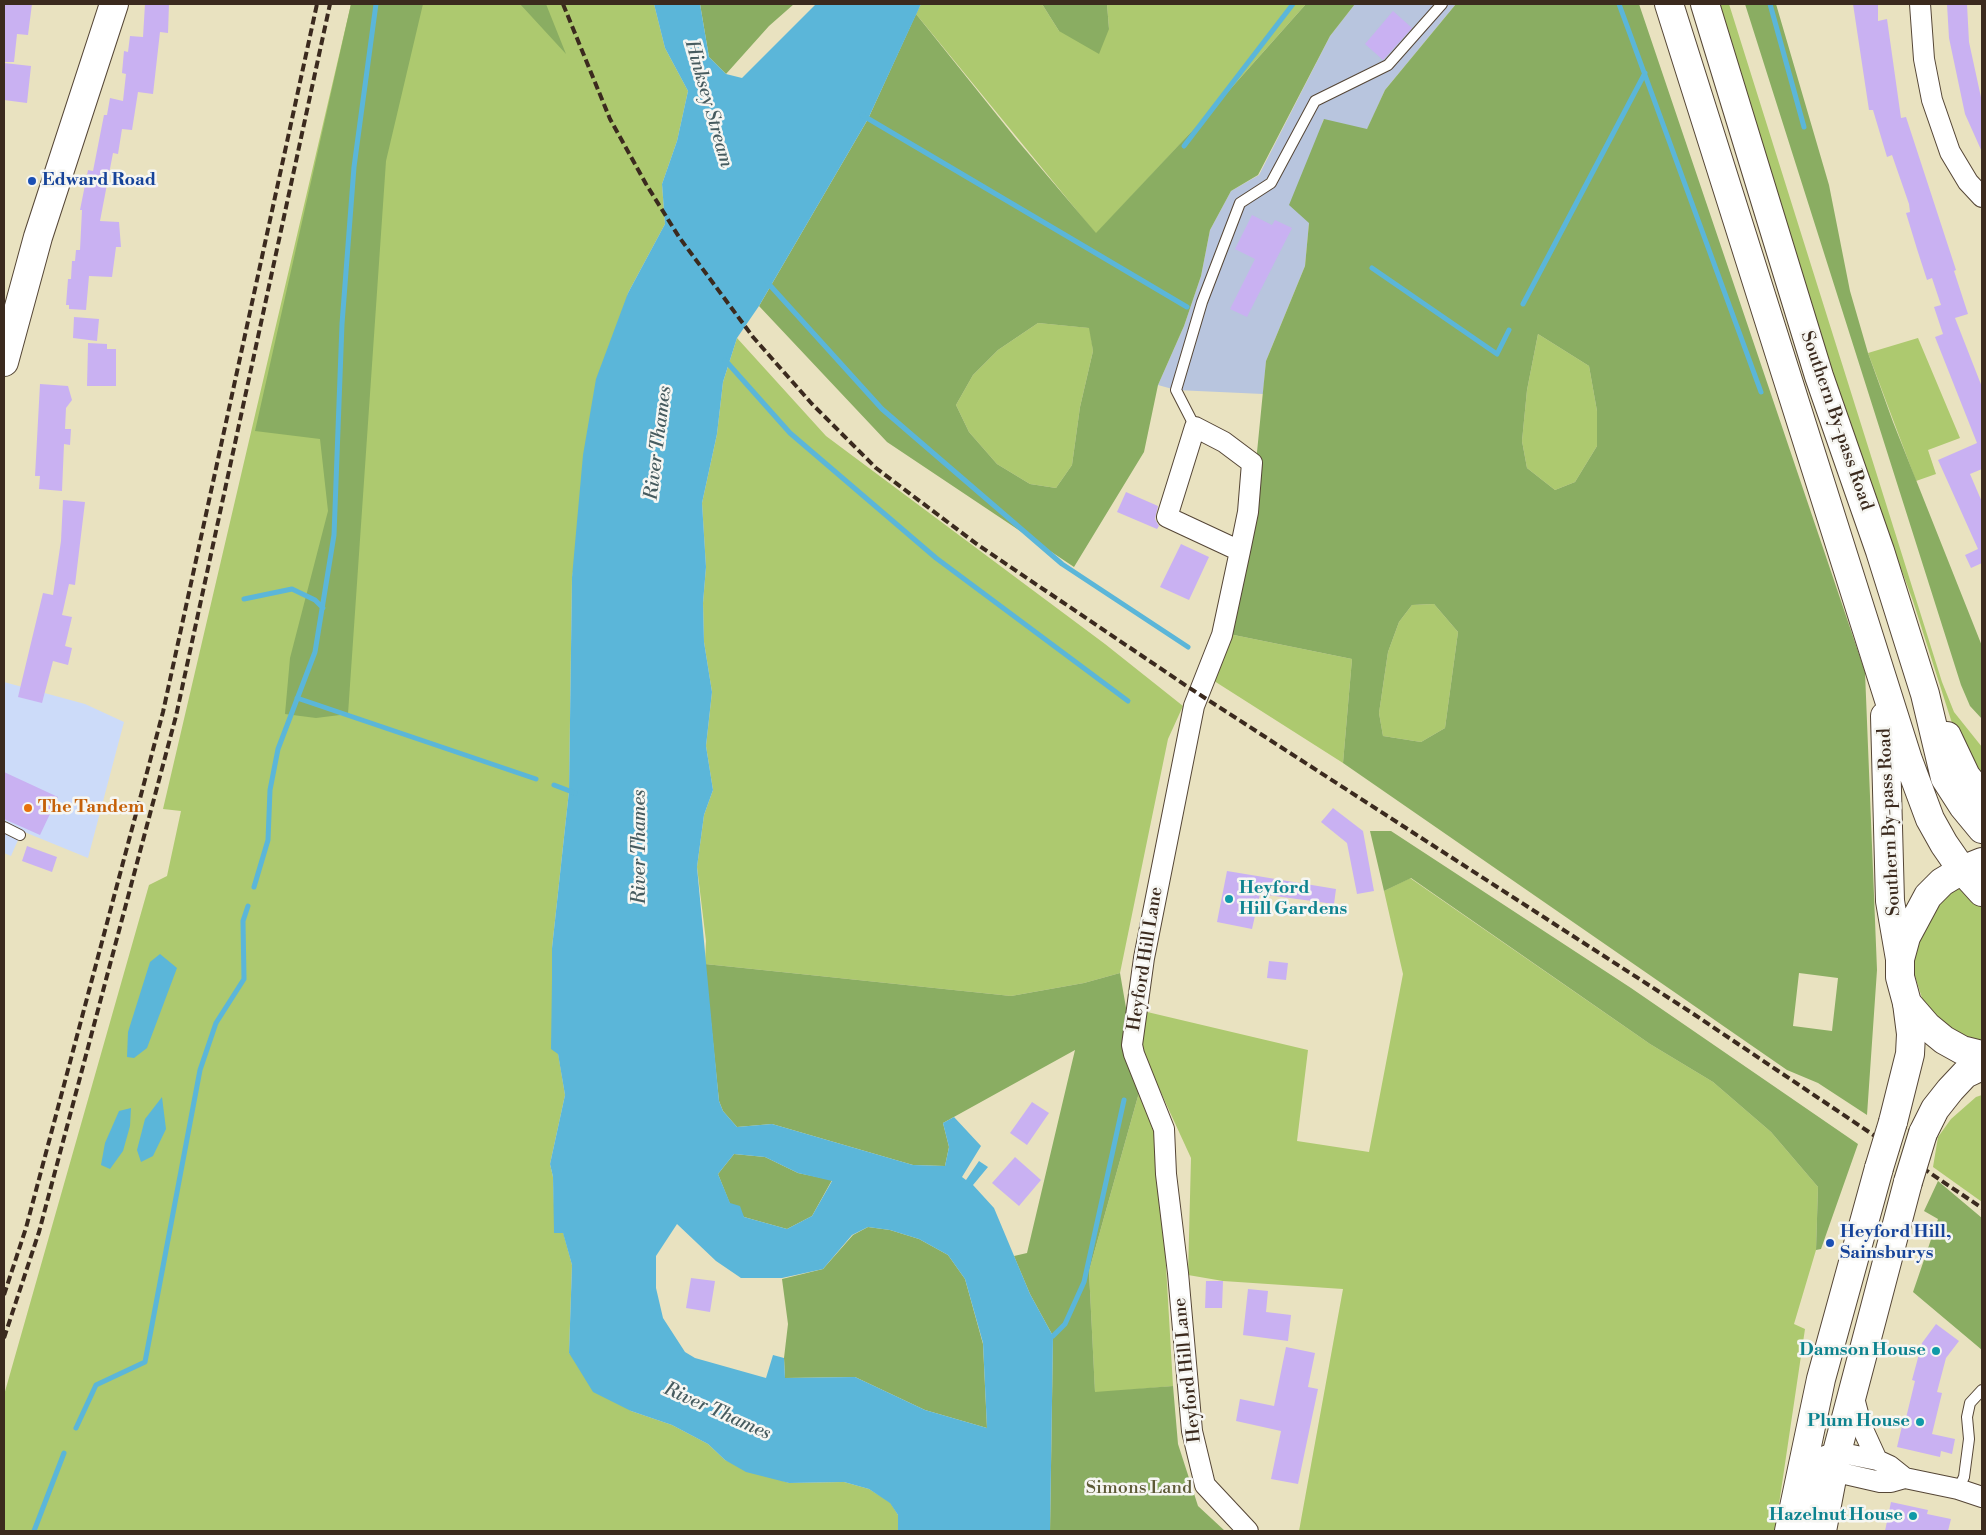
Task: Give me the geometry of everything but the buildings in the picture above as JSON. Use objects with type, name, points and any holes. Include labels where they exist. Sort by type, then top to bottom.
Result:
[{"type":"main road","points":[[4,362],[38,237],[114,4]]},
{"type":"main road","name":"Southern By-pass Road","points":[[1669,4],[1908,760],[1930,819],[1972,866],[1982,892]]},
{"type":"main road","name":"Southern By-pass Road","points":[[1705,4],[1819,376],[1880,551],[1925,694],[1945,778],[1963,806],[1982,829]]},
{"type":"main road","name":"Southern By-pass Road","points":[[1823,1458],[1834,1327],[1893,1122],[1910,1054],[1911,1034],[1907,1004],[1900,977],[1900,959],[1890,901],[1884,684]]},
{"type":"main road","points":[[1925,694],[1963,769],[1982,796]]},
{"type":"main road","points":[[1900,959],[1913,920],[1928,896],[1942,882],[1972,866]]},
{"type":"main road","points":[[1907,1004],[1927,1026],[1944,1040],[1962,1050],[1982,1055]]},
{"type":"main road","points":[[1789,1531],[1853,1391],[1908,1182],[1923,1133],[1935,1109],[1950,1090],[1965,1074],[1982,1066]]},
{"type":"main road","points":[[1822,1531],[1823,1458]]},
{"type":"street","points":[[1920,4],[1924,60],[1938,117],[1950,152],[1968,182],[1982,197]]},
{"type":"street","name":"Heyford Hill Lane","points":[[1195,427],[1224,442],[1252,463],[1248,512],[1222,635],[1194,706],[1144,958],[1132,1045],[1164,1128],[1166,1174],[1178,1273],[1192,1431],[1205,1484],[1248,1531]]},
{"type":"street","points":[[1195,427],[1168,518],[1240,551]]},
{"type":"street","points":[[1853,1391],[1861,1426],[1877,1460]]},
{"type":"street","points":[[1823,1458],[1877,1460],[1890,1466],[1905,1478]]},
{"type":"street","points":[[1823,1458],[1880,1482],[1890,1482],[1905,1478],[1958,1489],[1982,1497]]},
{"type":"street","points":[[1804,1531],[1814,1474],[1823,1458]]},
{"type":"lane","points":[[1195,427],[1176,390],[1202,302],[1240,203],[1271,183],[1315,102],[1388,65],[1442,4]]},
{"type":"lane","points":[[4,827],[20,835]]},
{"type":"lane","points":[[1958,1489],[1964,1477],[1970,1439],[1967,1417],[1970,1403],[1982,1390]]},
{"type":"shaded area","points":[[1355,4],[1456,4],[1385,90],[1367,130],[1323,120],[1305,266],[1266,361],[1263,394],[1176,390],[1158,385],[1184,326],[1201,276],[1210,230],[1231,191],[1259,175],[1330,36]]},
{"type":"shaded area","points":[[4,682],[85,704],[124,722],[88,858],[22,831],[11,856],[4,853]]},
{"type":"green space","points":[[351,4],[654,4],[665,48],[688,91],[677,141],[662,184],[665,224],[628,293],[572,577],[569,791],[552,948],[552,1017],[565,1095],[550,1164],[553,1177],[555,1233],[563,1232],[572,1265],[569,1353],[631,1411],[672,1425],[708,1444],[725,1460],[789,1483],[844,1482],[869,1489],[890,1502],[898,1515],[898,1531],[4,1531],[4,1395],[149,885],[167,876],[181,811],[163,809]]},
{"type":"green space","points":[[351,4],[423,4],[386,161],[348,714],[316,718],[285,714],[290,658],[328,511],[320,439],[255,431]]},
{"type":"green space","points":[[520,4],[546,4],[566,54]]},
{"type":"green space","points":[[700,4],[794,4],[769,26],[726,74],[709,57]]},
{"type":"green space","points":[[921,4],[1042,4],[1059,31],[1109,29],[1107,4],[1306,4],[1209,113],[1096,234],[916,14]]},
{"type":"green space","points":[[1042,4],[1107,4],[1109,29],[1099,54],[1059,31]]},
{"type":"green space","points":[[1306,4],[1355,4],[1330,36],[1258,175],[1231,191],[1210,230],[1201,276],[1184,326],[1158,385],[1144,452],[1074,567],[887,442],[759,306],[868,119],[916,14],[1017,140],[1096,233],[1209,113]],"holes":[[[1038,323],[1089,328],[1093,351],[1080,407],[1072,465],[1056,488],[1030,484],[997,464],[969,432],[956,405],[973,375],[998,350]]]},
{"type":"green space","points":[[1456,4],[1639,4],[1865,672],[1877,970],[1867,1115],[1818,1083],[1787,1070],[1343,763],[1352,659],[1229,634],[1250,523],[1266,361],[1305,266],[1309,223],[1289,205],[1324,119],[1367,129],[1385,90]],"holes":[[[1538,334],[1589,366],[1597,411],[1597,446],[1575,482],[1555,490],[1527,468],[1522,441],[1527,390]],[[1434,604],[1458,632],[1445,728],[1421,742],[1383,736],[1379,713],[1388,652],[1399,622],[1412,605]],[[1799,973],[1838,978],[1832,1031],[1793,1026]]]},
{"type":"green space","points":[[1717,4],[1729,4],[1942,682],[1954,712],[1982,747],[1982,784],[1963,753],[1913,601],[1856,447]]},
{"type":"green space","points":[[1745,4],[1776,4],[1829,185],[1850,291],[1868,353],[1893,422],[1982,646],[1982,719],[1970,706],[1961,685]]},
{"type":"green space","points":[[1038,323],[1090,328],[1093,351],[1080,407],[1072,465],[1056,488],[1030,484],[997,464],[969,432],[956,405],[973,375],[998,350]]},
{"type":"green space","points":[[1538,334],[1589,366],[1597,411],[1597,446],[1575,482],[1555,490],[1527,468],[1522,441],[1527,390]]},
{"type":"green space","points":[[737,338],[826,436],[1105,644],[1183,706],[1168,739],[1120,973],[1084,983],[1011,996],[705,964],[706,941],[697,867],[704,815],[713,790],[706,746],[712,692],[704,642],[703,603],[706,567],[702,503],[717,434],[723,382]]},
{"type":"green space","points":[[1918,338],[1960,438],[1928,450],[1936,474],[1916,481],[1868,353]]},
{"type":"green space","points":[[1434,604],[1458,632],[1445,728],[1421,742],[1383,736],[1379,713],[1388,652],[1399,622],[1412,605]]},
{"type":"green space","points":[[1229,634],[1352,659],[1343,763],[1211,679]]},
{"type":"green space","points":[[1370,831],[1391,831],[1631,988],[1858,1144],[1821,1249],[1816,1250],[1818,1187],[1771,1132],[1713,1082],[1650,1044],[1411,878],[1384,891]]},
{"type":"green space","points":[[1410,878],[1650,1044],[1713,1082],[1771,1132],[1818,1187],[1816,1250],[1794,1324],[1805,1329],[1775,1531],[1299,1531],[1343,1289],[1223,1281],[1188,1275],[1191,1158],[1140,1047],[1143,1011],[1308,1050],[1297,1141],[1369,1152],[1403,974],[1384,891]]},
{"type":"green space","points":[[1964,885],[1982,906],[1982,1041],[1959,1034],[1938,1018],[1922,998],[1914,973],[1914,947],[1942,899]]},
{"type":"green space","name":"Simons Land","points":[[705,964],[1011,996],[1084,983],[1120,973],[1140,1089],[1089,1271],[1095,1392],[1173,1386],[1178,1444],[1198,1506],[1225,1531],[1050,1531],[1053,1336],[1030,1294],[1014,1256],[1027,1253],[1075,1050],[943,1123],[949,1147],[945,1166],[913,1165],[772,1124],[737,1127],[723,1111],[719,1101]]},
{"type":"green space","points":[[1140,1089],[1158,1129],[1173,1386],[1095,1393],[1089,1271]]},
{"type":"green space","points":[[1982,1095],[1982,1202],[1933,1167],[1938,1137],[1951,1119],[1976,1097]]},
{"type":"green space","points":[[734,1154],[765,1157],[798,1173],[832,1180],[812,1216],[787,1229],[744,1217],[730,1204],[718,1174]]},
{"type":"green space","points":[[1938,1181],[1982,1218],[1982,1350],[1913,1292],[1938,1219],[1924,1211]]},
{"type":"green space","points":[[868,1227],[890,1230],[919,1239],[948,1255],[965,1279],[983,1344],[987,1428],[925,1410],[855,1377],[785,1378],[784,1358],[788,1324],[782,1279],[823,1269],[853,1235]]},
{"type":"water","points":[[654,4],[700,4],[709,57],[726,74],[742,78],[816,4],[921,4],[868,119],[759,306],[737,338],[723,382],[717,434],[702,503],[706,567],[703,603],[704,642],[712,692],[706,746],[713,790],[704,815],[697,867],[719,1101],[723,1111],[737,1127],[772,1124],[913,1165],[945,1166],[949,1147],[943,1123],[954,1117],[981,1146],[962,1177],[966,1180],[979,1161],[988,1167],[973,1185],[994,1208],[1030,1294],[1053,1336],[1050,1531],[898,1531],[898,1515],[890,1503],[869,1489],[844,1482],[789,1483],[746,1472],[725,1460],[708,1444],[672,1425],[631,1411],[593,1392],[569,1353],[572,1265],[563,1233],[554,1233],[553,1177],[550,1164],[565,1095],[558,1054],[551,1049],[552,948],[569,791],[572,577],[583,455],[596,379],[628,293],[665,224],[662,184],[677,141],[688,91],[665,48]],"holes":[[[734,1154],[765,1157],[798,1173],[832,1181],[812,1216],[787,1229],[744,1217],[740,1206],[730,1203],[718,1174]],[[677,1224],[716,1261],[741,1278],[782,1278],[823,1269],[852,1235],[868,1227],[890,1230],[919,1239],[948,1255],[965,1279],[983,1343],[987,1428],[925,1410],[855,1377],[785,1378],[784,1358],[773,1355],[766,1378],[695,1358],[685,1352],[663,1318],[656,1288],[656,1256]]]},
{"type":"water","points":[[160,954],[177,968],[147,1048],[134,1058],[127,1057],[128,1032],[150,962]]},
{"type":"water","points":[[162,1097],[166,1129],[153,1156],[141,1162],[137,1150],[145,1119]]},
{"type":"water","points":[[131,1108],[130,1126],[123,1151],[110,1169],[101,1165],[105,1143],[119,1111]]},
{"type":"waterway","points":[[254,887],[268,840],[270,790],[278,749],[315,652],[334,535],[342,324],[354,167],[376,4]]},
{"type":"waterway","points":[[1184,146],[1293,4]]},
{"type":"waterway","points":[[1619,4],[1761,392]]},
{"type":"waterway","points":[[1770,4],[1804,127]]},
{"type":"waterway","points":[[1523,304],[1645,73]]},
{"type":"waterway","points":[[862,115],[1187,307]]},
{"type":"waterway","points":[[1372,268],[1497,354],[1509,330]]},
{"type":"waterway","points":[[767,282],[882,409],[1062,564],[1188,647]]},
{"type":"waterway","points":[[725,360],[790,433],[936,558],[1128,701]]},
{"type":"waterway","points":[[244,599],[292,589],[315,600],[323,608]]},
{"type":"waterway","points":[[297,698],[536,779]]},
{"type":"waterway","points":[[554,785],[575,793]]},
{"type":"waterway","points":[[76,1428],[96,1385],[145,1362],[200,1070],[216,1023],[244,979],[243,921],[248,906]]},
{"type":"waterway","points":[[1053,1336],[1065,1324],[1084,1282],[1124,1100]]},
{"type":"waterway","points":[[34,1531],[64,1453]]},
{"type":"railway","points":[[4,1295],[26,1228],[163,712],[317,4]]},
{"type":"railway","points":[[4,1338],[39,1232],[176,716],[330,4]]},
{"type":"railway","points":[[563,4],[610,119],[646,184],[679,237],[753,337],[812,404],[876,468],[978,545],[1188,687],[1692,1013],[1982,1208]]},
{"type":"place","name":"Edward Road","points":[[32,181]]},
{"type":"place","name":"The Tandem","points":[[28,808]]},
{"type":"place","name":"Heyford Hill Gardens","points":[[1229,899]]},
{"type":"place","name":"Heyford Hill, Sainsburys","points":[[1830,1243]]},
{"type":"place","name":"Damson House","points":[[1936,1351]]},
{"type":"place","name":"Plum House","points":[[1920,1422]]},
{"type":"place","name":"Hazelnut House","points":[[1913,1516]]},
{"type":"water label","name":"Hinksey Stream","points":[[708,104]]},
{"type":"water label","name":"River Thames","points":[[659,443]]},
{"type":"water label","name":"River Thames","points":[[640,847]]},
{"type":"water label","name":"River Thames","points":[[717,1412]]}]
